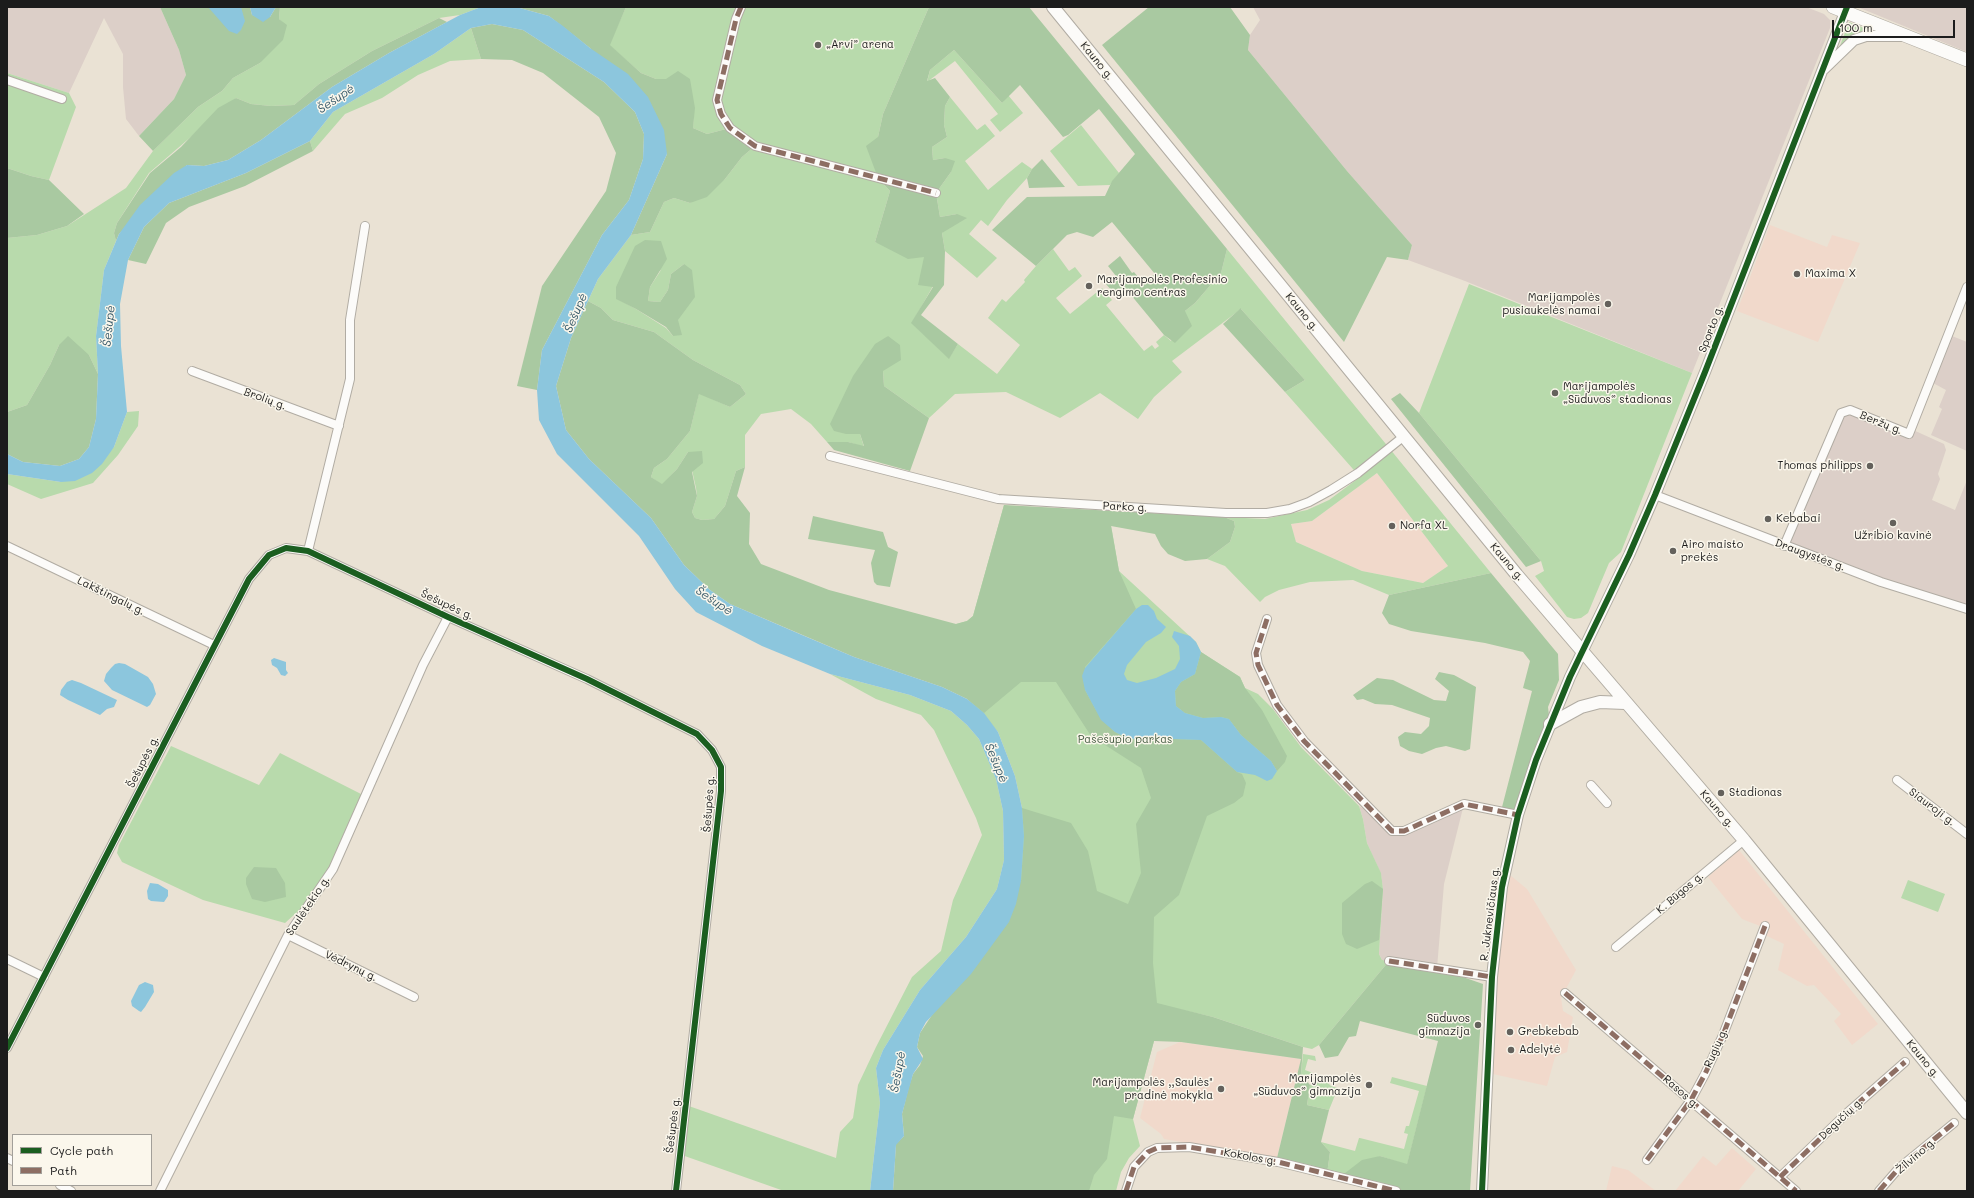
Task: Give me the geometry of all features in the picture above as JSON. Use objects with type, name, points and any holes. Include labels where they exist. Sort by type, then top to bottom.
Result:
[{"type":"main road","name":"Kauno g.","points":[[1053,7],[1403,437],[1582,653],[1744,840],[1967,1112]]},
{"type":"main road","points":[[1833,7],[1846,9],[1967,60]]},
{"type":"main road","points":[[1550,724],[1581,707],[1600,702],[1625,703]]},
{"type":"street","points":[[741,7],[736,19],[716,100],[721,114],[730,128],[755,146],[936,193]]},
{"type":"street","name":"Sporto g.","points":[[1582,653],[1630,555],[1655,496],[1705,372],[1846,9]]},
{"type":"street","points":[[1820,73],[1854,40],[1866,36],[1908,36]]},
{"type":"street","points":[[7,80],[62,99]]},
{"type":"street","points":[[308,551],[350,379],[350,320],[365,226]]},
{"type":"street","name":"Beržų g.","points":[[1784,546],[1841,413],[1850,410],[1909,434],[1967,286]]},
{"type":"street","name":"Brolių g.","points":[[192,371],[339,426]]},
{"type":"street","name":"Parko g.","points":[[830,456],[998,499],[1219,512],[1267,513],[1303,504],[1331,490],[1358,473],[1403,437]]},
{"type":"street","name":"Draugystės g.","points":[[1655,496],[1881,582],[1967,609]]},
{"type":"street","name":"Lakštingalų g.","points":[[7,546],[214,645]]},
{"type":"street","name":"Šešupės g.","points":[[7,1048],[249,579],[269,555],[286,548],[308,551],[448,617],[587,679],[697,734],[712,750],[721,767],[721,791],[676,1191]]},
{"type":"street","name":"Saulėtekio g.","points":[[160,1191],[288,935],[333,869],[423,665],[448,617]]},
{"type":"street","points":[[1267,619],[1256,654],[1258,665],[1277,705],[1304,741],[1392,831],[1404,831],[1464,804],[1518,815]]},
{"type":"street","name":"R. Juknevičiaus g.","points":[[1482,1191],[1492,976],[1502,887],[1518,815],[1536,760],[1550,724],[1582,653]]},
{"type":"street","name":"Siauroji g.","points":[[1897,780],[1967,834]]},
{"type":"street","points":[[1591,785],[1607,803]]},
{"type":"street","name":"K. Būgos g.","points":[[1616,947],[1744,840]]},
{"type":"street","name":"Rugių g.","points":[[1647,1160],[1691,1100],[1723,1035],[1765,926]]},
{"type":"street","name":"Vėdrynų g.","points":[[288,935],[414,997]]},
{"type":"street","points":[[7,959],[44,977]]},
{"type":"street","points":[[1389,961],[1492,976]]},
{"type":"street","name":"Rasos g.","points":[[1565,993],[1796,1191]]},
{"type":"street","name":"Degučių g.","points":[[1780,1177],[1847,1113],[1905,1062]]},
{"type":"street","name":"Žilvino g.","points":[[1879,1191],[1899,1168],[1954,1123]]},
{"type":"street","name":"Kokolos g.","points":[[1126,1191],[1134,1167],[1148,1152],[1157,1148],[1189,1147],[1278,1162],[1396,1191]]},
{"type":"street","points":[[62,1186],[71,1191]]},
{"type":"shaded area","points":[[7,7],[160,7],[179,50],[186,75],[174,99],[139,136],[126,119],[123,87],[123,54],[104,18],[69,93],[7,73]]},
{"type":"shaded area","points":[[1253,7],[1806,7],[1824,14],[1830,20],[1830,28],[1692,373],[1465,281],[1408,260],[1412,245],[1347,171],[1248,50],[1250,35],[1260,20]]},
{"type":"shaded area","points":[[1859,7],[1967,7],[1967,52],[1860,8]]},
{"type":"shaded area","points":[[1770,225],[1827,247],[1832,235],[1860,243],[1818,342],[1737,311]]},
{"type":"shaded area","points":[[1952,336],[1967,342],[1967,451],[1931,435],[1942,409],[1939,407],[1946,390],[1933,383]]},
{"type":"shaded area","points":[[1850,410],[1908,434],[1911,429],[1944,444],[1946,450],[1938,474],[1940,479],[1932,500],[1955,510],[1967,480],[1967,609],[1784,546],[1841,413]]},
{"type":"shaded area","points":[[1377,473],[1448,566],[1423,583],[1362,571],[1296,542],[1291,524],[1312,521]]},
{"type":"shaded area","points":[[1464,804],[1444,884],[1437,968],[1382,960],[1379,954],[1383,889],[1381,874],[1367,843],[1359,806],[1378,818],[1392,831]]},
{"type":"shaded area","points":[[1739,850],[1878,1024],[1852,1045],[1834,1021],[1841,1014],[1814,985],[1807,986],[1778,970],[1784,944],[1767,936],[1760,926],[1742,919],[1708,877]]},
{"type":"shaded area","points":[[1510,875],[1527,889],[1576,970],[1561,998],[1563,1011],[1573,1017],[1567,1052],[1555,1057],[1547,1086],[1493,1074],[1499,951]]},
{"type":"shaded area","name":"Marijampolės ,,Saulės\" pradinė mokykla","points":[[1180,1042],[1301,1059],[1277,1158],[1164,1139],[1161,1134],[1140,1118],[1157,1052]]},
{"type":"shaded area","points":[[1732,1148],[1756,1169],[1738,1191],[1675,1191],[1703,1156],[1716,1166]]},
{"type":"shaded area","points":[[1612,1166],[1628,1170],[1656,1191],[1606,1191]]},
{"type":"green space","points":[[160,7],[250,7],[252,15],[270,17],[276,7],[280,7],[279,19],[287,25],[283,40],[260,63],[233,78],[222,91],[198,107],[153,151],[139,136],[174,99],[186,75],[179,50]]},
{"type":"green space","points":[[280,7],[481,7],[460,15],[439,18],[372,51],[319,84],[294,105],[271,106],[251,104],[236,98],[149,173],[117,223],[114,233],[116,241],[104,270],[96,336],[98,374],[89,355],[59,345],[50,365],[27,405],[7,412],[7,238],[37,235],[67,226],[126,188],[153,151],[198,107],[222,91],[233,78],[260,63],[282,22],[279,19]]},
{"type":"green space","points":[[516,7],[626,7],[610,45],[641,73],[656,79],[666,79],[678,71],[690,79],[695,108],[693,128],[707,134],[730,128],[755,146],[742,157],[725,179],[707,197],[690,203],[674,198],[664,202],[650,232],[631,235],[667,154],[590,48],[549,16]]},
{"type":"green space","points":[[626,7],[929,7],[883,114],[878,137],[878,178],[890,191],[875,242],[924,257],[933,286],[912,323],[949,358],[958,344],[997,374],[1020,345],[988,318],[1002,299],[1006,302],[1025,282],[1024,280],[1036,266],[1053,249],[1069,271],[1075,267],[1082,276],[1056,298],[1070,314],[1102,288],[1112,300],[1106,305],[1144,351],[1152,345],[1155,349],[1159,346],[1156,342],[1164,335],[1171,341],[1185,311],[1195,303],[1221,273],[1227,249],[1491,573],[1389,595],[1353,580],[1310,582],[1279,590],[1265,597],[1260,602],[1225,566],[1207,559],[1230,542],[1235,527],[1234,521],[1224,517],[1265,519],[1307,510],[1329,500],[1360,477],[1285,392],[1305,380],[1241,309],[1172,361],[1182,372],[1154,397],[1138,419],[1100,393],[1060,418],[1006,392],[955,394],[929,418],[884,386],[883,371],[888,336],[846,434],[860,434],[864,447],[848,442],[827,442],[811,424],[791,409],[761,414],[745,435],[745,467],[736,471],[725,506],[714,519],[702,520],[695,518],[692,512],[697,496],[688,452],[677,469],[662,485],[651,477],[654,468],[667,459],[690,431],[699,393],[730,407],[746,394],[740,385],[693,360],[654,332],[613,320],[601,308],[588,301],[598,279],[631,235],[650,232],[664,202],[674,198],[690,203],[725,179],[742,157],[755,146],[730,128],[707,134],[693,128],[694,108],[666,79],[656,79],[641,73],[609,45]],"holes":[[[684,264],[678,320],[673,336],[666,328],[616,298],[661,270],[650,287],[648,301],[660,302],[668,290],[671,274]],[[1377,473],[1448,566],[1423,583],[1362,571],[1296,542],[1291,524],[1312,521]]]},
{"type":"green space","points":[[929,7],[1029,7],[1227,249],[1221,273],[1195,303],[1185,311],[1192,326],[1175,343],[1164,335],[1126,289],[1117,297],[1106,284],[1116,276],[1108,266],[1120,256],[1132,273],[1134,272],[1143,283],[1155,274],[1112,222],[1093,237],[1077,232],[1067,235],[1036,266],[992,230],[1027,197],[1105,196],[1112,181],[1135,154],[1099,109],[1068,135],[1063,137],[1020,85],[1002,103],[954,50],[930,70],[927,81],[935,78],[950,97],[945,106],[944,125],[947,137],[932,147],[933,160],[945,158],[955,161],[951,172],[936,193],[940,217],[957,214],[967,218],[942,233],[945,251],[944,285],[921,315],[958,344],[949,359],[911,323],[933,287],[918,285],[924,257],[908,259],[875,242],[890,191],[878,178],[866,146],[878,137],[883,114]]},
{"type":"green space","points":[[1149,7],[1230,7],[1250,35],[1248,50],[1347,171],[1412,245],[1408,260],[1387,257],[1344,342],[1102,45]]},
{"type":"green space","points":[[439,18],[447,22],[389,53],[332,87],[261,140],[228,160],[204,166],[187,165],[119,234],[116,241],[114,233],[117,223],[150,173],[181,147],[218,108],[236,98],[251,104],[271,106],[294,105],[319,84],[372,51]]},
{"type":"green space","points":[[1849,22],[1879,34],[1838,51]]},
{"type":"green space","points":[[492,24],[523,30],[604,82],[635,112],[644,134],[643,159],[629,200],[602,235],[542,350],[537,390],[517,386],[542,286],[606,191],[616,153],[599,117],[543,73],[512,60],[481,59],[471,28]]},
{"type":"green space","points":[[471,28],[481,59],[450,61],[418,75],[382,98],[345,114],[313,151],[310,141],[333,112],[434,54]]},
{"type":"green space","points":[[954,50],[1002,103],[1008,95],[1023,113],[1000,132],[990,120],[998,114],[955,61],[927,82],[930,70]]},
{"type":"green space","points":[[7,73],[69,93],[76,107],[49,180],[7,168]]},
{"type":"green space","points":[[950,97],[977,130],[985,124],[995,136],[965,161],[988,190],[1022,162],[1032,169],[1027,178],[1007,200],[988,226],[981,220],[969,234],[997,258],[977,278],[945,251],[942,233],[957,214],[940,217],[936,193],[951,172],[945,158],[933,160],[932,147],[947,137],[944,125],[945,106]]},
{"type":"green space","points":[[1081,125],[1119,173],[1110,185],[1078,186],[1050,151]]},
{"type":"green space","points":[[310,141],[313,151],[245,186],[189,207],[166,223],[146,264],[128,260],[144,227],[169,203],[246,173]]},
{"type":"green space","points":[[1042,159],[1065,187],[1029,188],[1027,178],[1032,169]]},
{"type":"green space","points":[[7,168],[49,180],[84,214],[67,226],[37,235],[7,238]]},
{"type":"green space","points":[[645,240],[661,241],[667,259],[650,287],[648,301],[660,302],[668,290],[671,274],[684,264],[692,270],[695,297],[678,320],[682,335],[673,336],[666,327],[616,299],[616,287],[635,246]]},
{"type":"green space","name":"Marijampolės „Sūduvos“ stadionas","points":[[1469,284],[1692,373],[1621,552],[1609,563],[1588,613],[1581,618],[1574,619],[1567,617],[1535,576],[1544,571],[1541,561],[1419,413]]},
{"type":"green space","name":"Pašešupio parkas","points":[[588,301],[601,308],[613,320],[654,332],[693,360],[740,385],[746,394],[730,407],[699,394],[690,431],[667,459],[654,468],[651,477],[662,484],[677,469],[688,452],[702,451],[703,463],[692,472],[697,496],[692,512],[695,518],[702,520],[714,519],[725,506],[736,471],[745,467],[737,496],[750,513],[749,544],[761,564],[829,590],[956,624],[967,621],[973,616],[1004,505],[1224,517],[1234,521],[1235,527],[1230,542],[1207,559],[1185,561],[1168,554],[1161,546],[1155,534],[1111,526],[1119,571],[1136,609],[1085,667],[1085,690],[1101,719],[1115,732],[1127,738],[1149,741],[1172,739],[1201,740],[1237,772],[1242,774],[1246,783],[1243,796],[1234,803],[1207,816],[1179,895],[1154,917],[1153,963],[1157,1003],[1213,1017],[1303,1047],[1301,1074],[1310,1085],[1307,1105],[1329,1110],[1321,1142],[1330,1152],[1327,1174],[1277,1158],[1301,1059],[1181,1042],[1154,1041],[1133,1119],[1114,1116],[1107,1159],[1094,1175],[1089,1191],[893,1191],[896,1144],[904,1136],[902,1114],[913,1074],[920,1065],[923,1056],[917,1047],[920,1033],[1021,881],[1024,836],[1022,808],[1071,823],[1088,851],[1097,891],[1128,904],[1141,873],[1136,824],[1151,798],[1141,768],[1091,736],[1056,682],[1021,682],[984,713],[967,699],[942,687],[854,657],[730,604],[710,590],[684,565],[651,518],[589,459],[566,430],[556,386],[571,338]]},
{"type":"green space","points":[[1241,308],[1305,380],[1285,392],[1223,324]]},
{"type":"green space","points":[[68,336],[89,355],[98,374],[96,419],[89,447],[79,459],[60,466],[23,462],[7,454],[7,412],[27,405],[50,365],[59,345]]},
{"type":"green space","points":[[888,336],[900,345],[901,360],[883,371],[884,386],[929,418],[910,471],[834,450],[827,442],[848,442],[864,446],[860,434],[846,434],[834,431],[830,424],[853,376],[875,344]]},
{"type":"green space","points":[[1400,393],[1419,413],[1541,561],[1526,567],[1391,399]]},
{"type":"green space","points":[[139,411],[138,426],[118,455],[93,483],[41,499],[7,484],[7,474],[61,482],[114,447],[127,412]]},
{"type":"green space","name":"Pašešupio parkas","points":[[1004,505],[1111,525],[1119,571],[1196,642],[1201,652],[1240,677],[1245,688],[1258,694],[1273,709],[1301,747],[1359,806],[1367,843],[1381,873],[1383,889],[1379,954],[1382,960],[1389,961],[1319,1045],[1312,1049],[1303,1047],[1213,1017],[1157,1004],[1154,1041],[1133,1119],[1140,1146],[1129,1158],[1121,1172],[1116,1191],[893,1191],[971,974],[1022,808],[1015,776],[998,732],[967,699],[956,624],[967,621],[973,616]]},
{"type":"green space","points":[[813,516],[883,532],[888,547],[898,552],[890,587],[877,585],[874,582],[871,563],[875,550],[808,539]]},
{"type":"green space","points":[[1491,573],[1558,654],[1559,680],[1548,707],[1550,724],[1518,815],[1501,811],[1532,691],[1523,688],[1530,661],[1523,652],[1485,643],[1411,631],[1389,624],[1382,613],[1389,595]]},
{"type":"green space","points":[[1201,652],[1240,677],[1245,688],[1262,710],[1287,756],[1285,762],[1277,771],[1271,761],[1241,735],[1229,719],[1221,717],[1203,718],[1185,713],[1176,706],[1175,691],[1181,682],[1195,674]]},
{"type":"green space","points":[[1439,672],[1454,675],[1476,687],[1470,749],[1465,751],[1446,746],[1436,748],[1422,754],[1409,751],[1400,746],[1398,737],[1405,732],[1421,734],[1429,726],[1430,718],[1392,705],[1375,704],[1363,699],[1357,700],[1353,695],[1377,678],[1393,680],[1434,700],[1446,701],[1449,691],[1435,679]]},
{"type":"green space","points":[[830,674],[910,695],[951,711],[967,725],[979,739],[996,779],[1003,811],[1004,860],[997,889],[966,937],[920,990],[883,1050],[876,1068],[880,1103],[870,1191],[784,1191],[679,1154],[686,1105],[836,1158],[840,1132],[853,1118],[858,1085],[876,1047],[912,977],[941,951],[953,900],[982,835],[976,818],[934,730],[921,715],[876,699]]},
{"type":"green space","points":[[171,746],[259,785],[280,753],[365,796],[327,885],[285,923],[203,900],[122,862],[117,853],[119,845]]},
{"type":"green space","points":[[254,867],[276,868],[285,883],[286,897],[265,902],[252,899],[246,884],[246,878]]},
{"type":"green space","points":[[1908,880],[1945,894],[1938,912],[1901,898]]},
{"type":"green space","points":[[1372,881],[1383,889],[1379,940],[1357,949],[1346,944],[1342,934],[1342,903],[1365,884]]},
{"type":"green space","points":[[1389,961],[1437,968],[1483,984],[1470,1191],[1396,1191],[1340,1177],[1362,1160],[1380,1156],[1407,1164],[1438,1041],[1360,1021],[1356,1036],[1349,1037],[1338,1056],[1325,1058],[1319,1045]]},
{"type":"green space","points":[[1303,1054],[1315,1056],[1316,1061],[1308,1059],[1305,1070],[1313,1073],[1304,1078],[1301,1074]]},
{"type":"green space","points":[[1392,1077],[1427,1086],[1407,1165],[1380,1156],[1340,1177],[1327,1174],[1330,1152],[1321,1142],[1355,1151],[1360,1138],[1404,1149],[1408,1134],[1404,1133],[1406,1126],[1409,1126],[1419,1091],[1390,1083]]},
{"type":"green space","points":[[1324,1079],[1331,1086],[1338,1088],[1329,1110],[1307,1105],[1310,1085]]},
{"type":"water","points":[[208,7],[241,7],[245,21],[241,30],[237,34],[229,31]]},
{"type":"water","points":[[250,7],[276,7],[270,17],[263,22],[252,15]]},
{"type":"water","name":"Šešupė","points":[[481,7],[516,7],[549,16],[590,48],[628,74],[648,97],[664,130],[667,154],[631,235],[598,279],[571,338],[556,386],[566,430],[589,459],[651,518],[684,565],[710,590],[730,604],[802,635],[854,657],[942,687],[967,699],[984,713],[998,732],[1015,776],[1022,808],[1024,836],[1021,881],[1016,904],[1009,922],[971,974],[926,1022],[920,1033],[917,1047],[923,1059],[913,1074],[902,1114],[904,1136],[896,1145],[893,1191],[870,1191],[880,1103],[876,1068],[883,1050],[920,990],[966,937],[997,889],[1004,860],[1003,811],[996,779],[979,739],[967,725],[951,711],[910,695],[830,674],[762,646],[696,612],[675,589],[639,536],[557,454],[539,420],[537,390],[542,350],[602,235],[629,200],[643,159],[644,134],[635,112],[604,82],[523,30],[492,24],[471,28],[434,54],[333,112],[310,141],[246,173],[169,203],[144,227],[128,260],[120,304],[121,346],[127,412],[114,447],[102,464],[92,473],[75,481],[61,482],[7,474],[7,454],[23,462],[60,466],[79,459],[89,447],[96,419],[98,374],[96,336],[104,270],[119,234],[140,205],[174,173],[187,165],[204,166],[228,160],[261,140],[332,87],[389,53],[460,15]]},
{"type":"water","points":[[1142,605],[1148,605],[1154,611],[1157,619],[1166,627],[1161,633],[1146,642],[1127,665],[1124,674],[1127,680],[1137,683],[1156,678],[1175,669],[1180,659],[1179,646],[1172,637],[1174,631],[1190,636],[1196,642],[1201,652],[1195,674],[1181,682],[1175,691],[1176,706],[1185,713],[1203,718],[1221,717],[1229,719],[1241,735],[1271,761],[1277,771],[1272,779],[1267,781],[1255,775],[1237,772],[1201,740],[1172,739],[1149,741],[1127,738],[1115,732],[1101,720],[1085,690],[1082,676],[1085,668],[1136,609]]},
{"type":"water","points":[[274,658],[286,662],[286,670],[288,673],[285,676],[281,675],[277,668],[272,665],[271,660]]},
{"type":"water","points":[[115,664],[125,664],[148,677],[153,684],[156,694],[150,705],[147,707],[112,690],[104,681],[106,674],[111,668]]},
{"type":"water","points":[[72,680],[117,700],[114,707],[107,709],[100,715],[60,695],[61,690],[67,682]]},
{"type":"water","points":[[150,883],[158,884],[168,890],[168,896],[164,902],[151,901],[148,899],[147,891]]},
{"type":"water","points":[[145,982],[153,985],[154,992],[141,1012],[132,1006],[131,1001],[139,985]]},
{"type":"marked path","points":[[741,7],[736,19],[717,100],[721,114],[730,128],[755,146],[936,193]]},
{"type":"marked path","points":[[1267,619],[1256,653],[1258,665],[1277,705],[1304,741],[1392,831],[1404,831],[1464,804],[1518,815]]},
{"type":"marked path","points":[[1647,1160],[1691,1100],[1705,1074],[1723,1035],[1765,926]]},
{"type":"marked path","points":[[1389,961],[1492,977]]},
{"type":"marked path","points":[[1565,993],[1796,1191]]},
{"type":"marked path","points":[[1780,1177],[1847,1113],[1905,1062]]},
{"type":"marked path","points":[[1879,1191],[1899,1168],[1954,1123]]},
{"type":"marked path","points":[[1126,1191],[1134,1167],[1148,1152],[1157,1148],[1189,1147],[1278,1162],[1396,1191]]},
{"type":"cycle path","points":[[1482,1191],[1492,977],[1502,887],[1518,815],[1536,760],[1570,677],[1629,555],[1655,495],[1705,372],[1847,7]]},
{"type":"cycle path","points":[[7,1048],[249,579],[269,555],[286,548],[308,551],[448,617],[587,679],[697,734],[712,750],[721,767],[721,791],[676,1191]]},
{"type":"place","name":"„Arvi“ arena","points":[[818,45]]},
{"type":"place","name":"Maxima X","points":[[1797,274]]},
{"type":"place","name":"Marijampolės Profesinio rengimo centras","points":[[1089,286]]},
{"type":"place","name":"Marijampolės pusiaukelės namai","points":[[1608,304]]},
{"type":"place","name":"Marijampolės „Sūduvos“ stadionas","points":[[1555,393]]},
{"type":"place","name":"Thomas philipps","points":[[1870,466]]},
{"type":"place","name":"Kebabai","points":[[1768,519]]},
{"type":"place","name":"Užribio kavinė","points":[[1893,523]]},
{"type":"place","name":"Norfa XL","points":[[1392,526]]},
{"type":"place","name":"Airo maisto prekės","points":[[1673,551]]},
{"type":"place","name":"Stadionas","points":[[1721,793]]},
{"type":"place","name":"Sūduvos gimnazija","points":[[1478,1025]]},
{"type":"place","name":"Grebkebab","points":[[1510,1032]]},
{"type":"place","name":"Adelytė","points":[[1511,1050]]},
{"type":"place","name":"Marijampolės „Sūduvos“ gimnazija","points":[[1369,1085]]},
{"type":"place","name":"Marijampolės ,,Saulės\" pradinė mokykla","points":[[1221,1089]]}]
